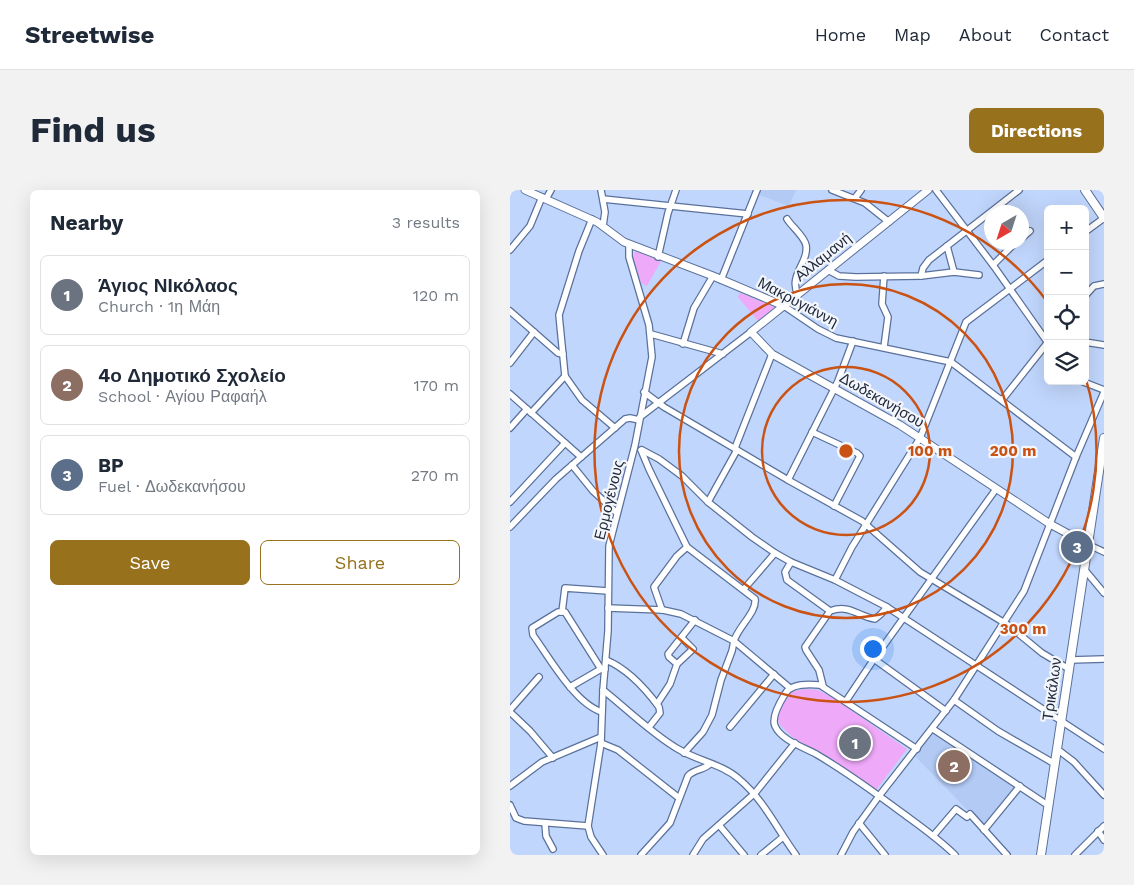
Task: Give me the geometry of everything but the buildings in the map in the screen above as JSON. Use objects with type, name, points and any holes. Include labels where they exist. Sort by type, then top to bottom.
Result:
[{"type":"main road","points":[[1085,190],[1104,218]]},
{"type":"main road","name":"Τρικάλων","points":[[1041,855],[1104,438]]},
{"type":"street","name":"Μακρυγιάννη","points":[[526,190],[592,219],[629,245],[713,276],[784,306],[828,334],[951,362],[1076,457]]},
{"type":"street","points":[[510,250],[528,230],[544,198],[551,190]]},
{"type":"street","points":[[601,190],[605,215],[603,226]]},
{"type":"street","points":[[658,256],[670,206],[676,190]]},
{"type":"street","points":[[721,280],[757,190]]},
{"type":"street","points":[[832,190],[855,198],[889,222]]},
{"type":"street","points":[[855,198],[861,190]]},
{"type":"street","name":"Αλλαμανή","points":[[640,418],[798,295],[928,190]]},
{"type":"street","points":[[936,190],[1047,340]]},
{"type":"street","points":[[921,276],[925,264],[1019,190]]},
{"type":"street","points":[[603,199],[748,214]]},
{"type":"street","points":[[1089,229],[1104,218]]},
{"type":"street","points":[[592,219],[579,251],[559,312],[565,376],[582,400],[615,428]]},
{"type":"street","points":[[787,219],[806,245],[795,279],[795,288],[798,295]]},
{"type":"street","name":"Ερμογένους","points":[[588,826],[601,740],[603,669],[606,660],[609,546],[635,445],[652,357],[648,317],[629,257],[629,245]]},
{"type":"street","points":[[947,246],[954,272]]},
{"type":"street","points":[[993,265],[1008,250]]},
{"type":"street","points":[[835,580],[866,524],[920,438],[967,320],[1044,263]]},
{"type":"street","points":[[828,270],[839,276],[921,276],[954,272],[980,275]]},
{"type":"street","points":[[683,344],[694,308],[713,276]]},
{"type":"street","points":[[884,276],[882,304],[888,317],[884,347]]},
{"type":"street","points":[[1086,295],[1094,286],[1104,284]]},
{"type":"street","points":[[510,311],[558,353],[563,354]]},
{"type":"street","points":[[510,362],[534,332]]},
{"type":"street","name":"Δωδεκανήσου","points":[[751,332],[772,354],[920,438],[1050,524],[1104,552]]},
{"type":"street","points":[[651,334],[723,354]]},
{"type":"street","points":[[788,480],[844,370],[853,341]]},
{"type":"street","points":[[1089,343],[1104,345]]},
{"type":"street","points":[[1002,400],[1044,347]]},
{"type":"street","points":[[708,502],[736,449],[772,354]]},
{"type":"street","points":[[510,428],[565,376]]},
{"type":"street","points":[[841,855],[859,823],[954,700],[1026,587],[1076,457],[1104,391],[1089,384]]},
{"type":"street","points":[[644,392],[658,403],[866,524],[912,565],[1004,622],[1042,653],[1069,669]]},
{"type":"street","points":[[510,394],[581,458]]},
{"type":"street","points":[[510,528],[556,479],[615,428],[627,418],[640,418]]},
{"type":"street","points":[[812,432],[860,456],[834,506]]},
{"type":"street","points":[[510,502],[565,443]]},
{"type":"street","points":[[635,445],[659,459],[682,476],[708,502],[752,538],[775,553],[835,580],[888,607],[1104,749]]},
{"type":"street","points":[[642,450],[649,469],[687,547],[744,589],[754,598],[756,604],[737,633],[721,680],[712,715],[703,732],[684,753]]},
{"type":"street","points":[[572,465],[593,491],[618,514]]},
{"type":"street","points":[[846,701],[996,489]]},
{"type":"street","points":[[662,610],[654,586],[676,556],[687,547]]},
{"type":"street","points":[[744,589],[775,553]]},
{"type":"street","points":[[792,562],[785,572],[786,580],[830,611]]},
{"type":"street","points":[[1084,569],[1104,593]]},
{"type":"street","points":[[562,612],[565,588],[608,591]]},
{"type":"street","points":[[823,686],[819,670],[805,647],[830,611],[836,608],[850,609],[873,619],[888,607]]},
{"type":"street","points":[[608,608],[662,610],[681,614],[695,620],[734,641],[790,688]]},
{"type":"street","points":[[570,687],[603,669],[568,615],[558,612],[534,627],[532,630],[533,635],[570,687],[592,708],[602,712]]},
{"type":"street","points":[[678,664],[668,656],[695,620]]},
{"type":"street","points":[[657,704],[670,684],[678,664],[692,649],[682,638]]},
{"type":"street","points":[[1070,660],[1104,658]]},
{"type":"street","points":[[874,659],[946,711]]},
{"type":"street","points":[[606,660],[628,674],[657,704],[660,712],[649,727]]},
{"type":"street","points":[[730,727],[774,674]]},
{"type":"street","points":[[540,677],[510,711],[530,731],[552,758]]},
{"type":"street","points":[[917,749],[823,686],[812,685],[790,688],[775,714],[774,723],[779,732],[879,796],[933,836],[955,855]]},
{"type":"street","points":[[603,690],[684,753],[731,772],[755,793],[796,855]]},
{"type":"street","points":[[954,700],[998,731],[1055,764]]},
{"type":"street","points":[[933,729],[1049,806]]},
{"type":"street","points":[[510,786],[536,766],[601,740],[618,750],[679,798]]},
{"type":"street","points":[[693,855],[701,842],[755,793],[795,743]]},
{"type":"street","points":[[1057,749],[1074,762],[1104,795]]},
{"type":"street","points":[[641,855],[670,823],[690,774],[710,764]]},
{"type":"street","points":[[984,830],[1020,786]]},
{"type":"street","points":[[510,806],[518,820],[588,826],[591,837],[603,855]]},
{"type":"street","points":[[933,836],[956,809],[967,817],[970,814],[1007,855]]},
{"type":"street","points":[[544,823],[546,836],[553,849]]},
{"type":"street","points":[[859,823],[885,855]]},
{"type":"street","points":[[720,826],[744,855]]},
{"type":"street","points":[[1075,855],[1104,826]]},
{"type":"street","points":[[1098,831],[1104,840]]},
{"type":"street","points":[[761,855],[783,837]]},
{"type":"shaded area","points":[[761,190],[796,190],[789,206],[759,195]]},
{"type":"shaded area","points":[[635,251],[661,261],[647,286],[641,283],[633,258]]},
{"type":"shaded area","points":[[740,293],[774,308],[758,321],[738,297]]},
{"type":"shaded area","points":[[805,689],[818,690],[833,698],[907,749],[876,790],[791,736],[780,725],[777,717],[787,696],[790,692]]},
{"type":"shaded area","points":[[933,732],[1015,787],[983,826],[915,756]]},
{"type":"place","name":"BP","points":[[1077,547]]},
{"type":"place","name":"Άγιος ΝΙκόλαος","points":[[855,743]]},
{"type":"place","name":"4ο Δημοτικό Σχολείο","points":[[954,766]]}]
